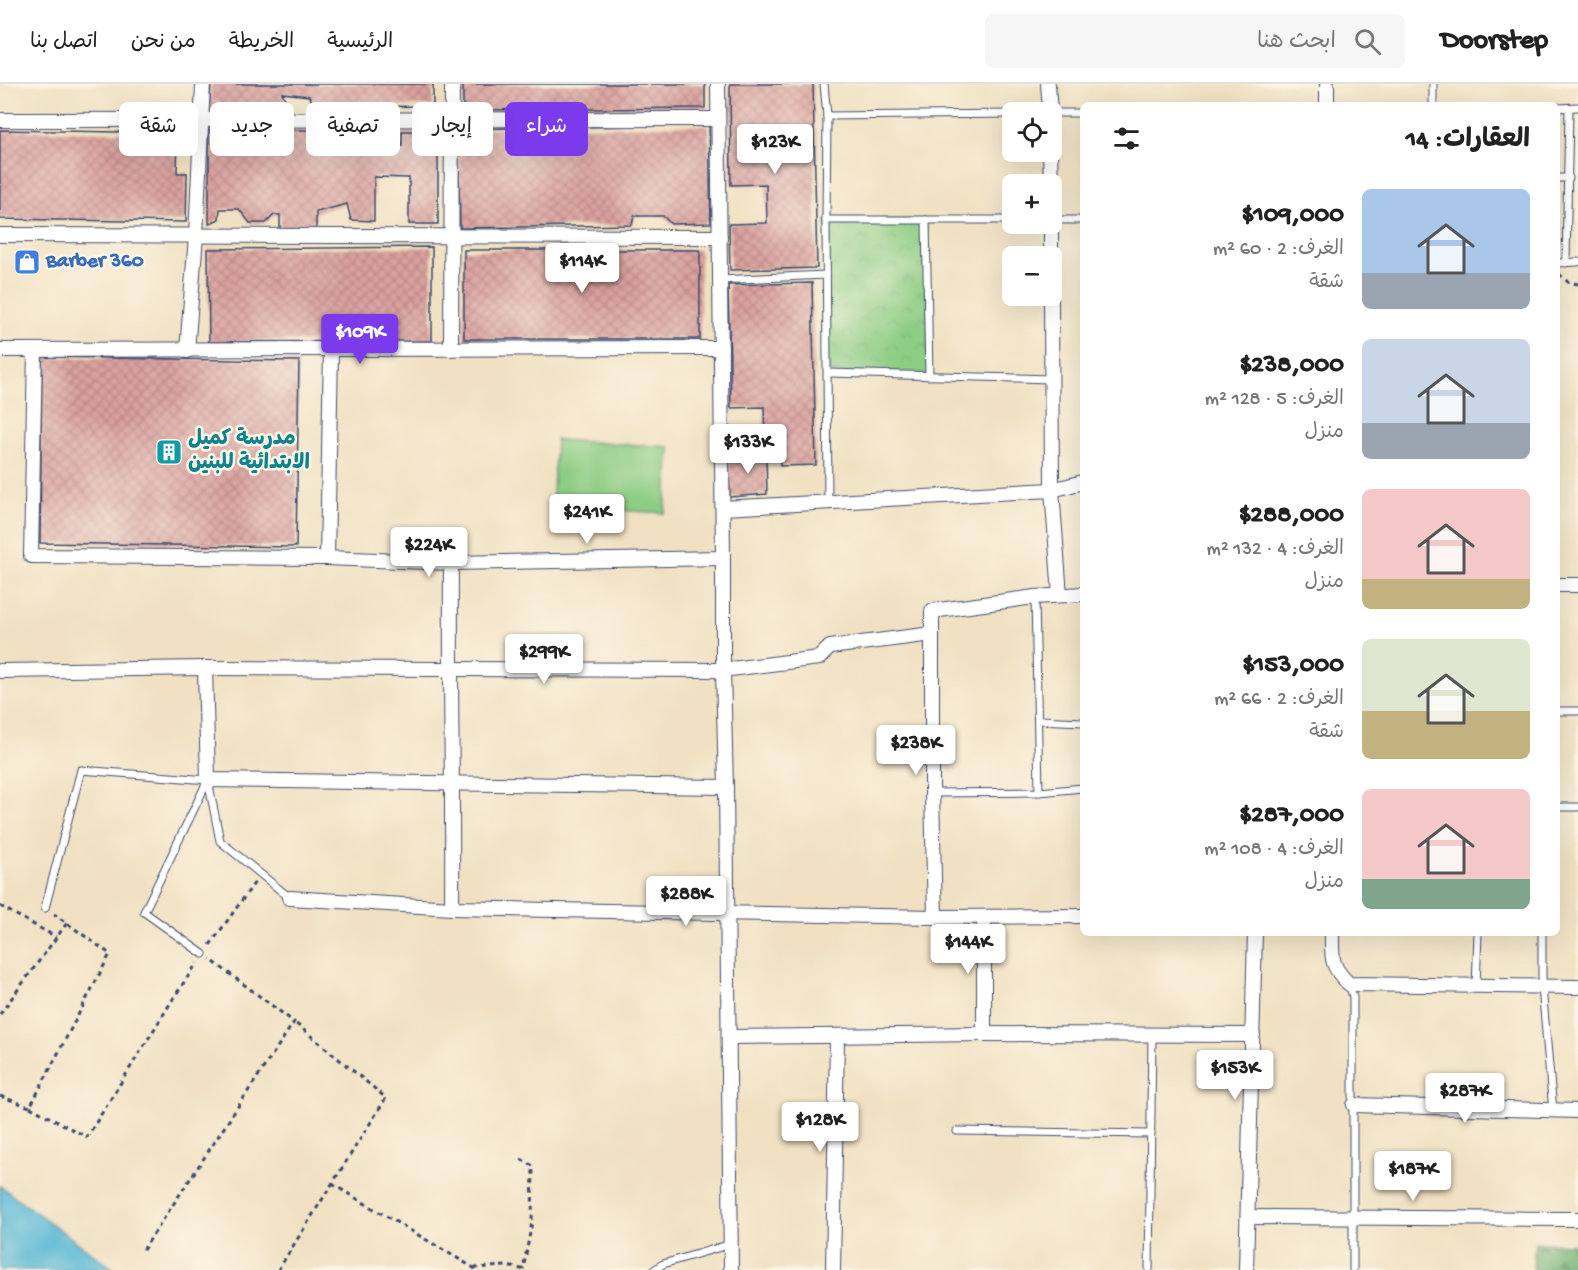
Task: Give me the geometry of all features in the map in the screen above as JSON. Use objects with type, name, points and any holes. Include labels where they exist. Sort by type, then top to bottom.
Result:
[{"type":"street","points":[[187,351],[196,236],[203,84]]},
{"type":"street","points":[[452,84],[452,102]]},
{"type":"street","points":[[718,84],[731,1270]]},
{"type":"street","points":[[1048,84],[1050,102]]},
{"type":"street","points":[[1327,84],[1327,102]]},
{"type":"street","points":[[493,120],[718,119]]},
{"type":"street","points":[[0,120],[412,120]]},
{"type":"street","points":[[451,349],[452,156]]},
{"type":"street","points":[[0,235],[720,237]]},
{"type":"street","points":[[1051,306],[1052,490],[1060,595]]},
{"type":"street","points":[[0,350],[721,348]]},
{"type":"street","points":[[35,350],[30,556],[327,558],[451,563],[723,558]]},
{"type":"street","points":[[327,558],[331,350]]},
{"type":"street","points":[[723,508],[1052,490],[1080,483]]},
{"type":"street","points":[[451,563],[452,908]]},
{"type":"street","points":[[1560,585],[1578,585]]},
{"type":"street","points":[[935,917],[932,611],[1035,597],[1080,594]]},
{"type":"street","points":[[0,671],[204,668],[723,670],[819,658],[830,647],[932,634]]},
{"type":"street","points":[[204,668],[208,780],[726,787]]},
{"type":"street","points":[[290,898],[452,908],[935,917],[1080,916]]},
{"type":"street","points":[[984,916],[984,1034]]},
{"type":"street","points":[[1246,1270],[1255,936]]},
{"type":"street","points":[[1332,936],[1335,970],[1349,984],[1578,987]]},
{"type":"street","points":[[729,1037],[984,1034],[1253,1035]]},
{"type":"street","points":[[833,1270],[837,1037]]},
{"type":"street","points":[[1354,1105],[1578,1111]]},
{"type":"street","points":[[1248,1217],[1578,1219]]},
{"type":"lane","points":[[824,84],[827,116],[828,502]]},
{"type":"lane","points":[[1433,84],[1433,102]]},
{"type":"lane","points":[[1560,108],[1578,107]]},
{"type":"lane","points":[[1566,263],[1569,108]]},
{"type":"lane","points":[[1062,113],[1080,113]]},
{"type":"lane","points":[[827,116],[1002,114]]},
{"type":"lane","points":[[1560,178],[1569,178]]},
{"type":"lane","points":[[826,220],[1002,220]]},
{"type":"lane","points":[[926,220],[929,376]]},
{"type":"lane","points":[[1062,221],[1080,220]]},
{"type":"lane","points":[[1560,263],[1578,262]]},
{"type":"lane","points":[[720,280],[826,275]]},
{"type":"lane","points":[[828,373],[1051,379]]},
{"type":"lane","points":[[1035,597],[1039,792]]},
{"type":"lane","points":[[1560,711],[1578,711]]},
{"type":"lane","points":[[1038,720],[1080,722]]},
{"type":"lane","points":[[45,908],[81,770],[208,780]]},
{"type":"lane","points":[[208,780],[220,841],[290,898]]},
{"type":"lane","points":[[203,954],[144,912],[208,780]]},
{"type":"lane","points":[[932,794],[1039,792],[1080,788]]},
{"type":"lane","points":[[1560,807],[1578,807]]},
{"type":"lane","points":[[1476,986],[1478,936]]},
{"type":"lane","points":[[1542,936],[1542,987],[1553,1111]]},
{"type":"lane","points":[[1349,984],[1353,997],[1353,1270]]},
{"type":"lane","points":[[1149,1270],[1152,1035]]},
{"type":"lane","points":[[957,1131],[1151,1134]]},
{"type":"lane","points":[[654,1270],[663,1264],[731,1244]]},
{"type":"path","points":[[1560,275],[1568,282],[1578,284]]},
{"type":"path","points":[[0,1096],[30,1107],[87,1137],[173,999],[261,874]]},
{"type":"path","points":[[0,906],[56,937]]},
{"type":"path","points":[[30,1107],[110,954],[45,908]]},
{"type":"path","points":[[0,1014],[67,923]]},
{"type":"path","points":[[203,954],[294,1022],[386,1098],[278,1270]]},
{"type":"path","points":[[143,1250],[294,1022]]},
{"type":"path","points":[[332,1184],[473,1269],[506,1266],[524,1270],[532,1222],[533,1166],[520,1159]]},
{"type":"green space","points":[[826,220],[926,220],[929,376],[828,373]]},
{"type":"green space","points":[[556,440],[670,447],[665,513],[552,506]]},
{"type":"green space","points":[[1535,1243],[1578,1244],[1578,1270],[1533,1270]]},
{"type":"water","points":[[0,1186],[115,1270],[0,1270]]},
{"type":"building","points":[[211,84],[433,84],[433,102],[412,102],[412,106],[400,106],[400,102],[313,102],[309,96],[282,93],[287,102],[210,102],[209,113]]},
{"type":"building","points":[[463,84],[705,84],[705,108],[588,109],[588,102],[505,102],[505,110],[493,110],[493,102],[463,102]]},
{"type":"building","points":[[730,84],[813,84],[817,268],[730,270],[729,224],[767,223],[766,184],[731,185]]},
{"type":"building","points":[[709,125],[711,223],[671,224],[663,216],[634,216],[632,225],[460,228],[459,156],[493,156],[493,128],[505,128],[505,156],[588,156],[588,127]]},
{"type":"building","points":[[0,130],[119,132],[119,156],[177,156],[177,173],[187,173],[186,222],[0,219]]},
{"type":"building","points":[[209,130],[210,156],[294,156],[294,130],[306,130],[306,156],[400,156],[402,131],[412,131],[412,156],[438,156],[438,224],[409,224],[409,178],[374,177],[374,221],[351,220],[347,204],[316,212],[316,230],[280,229],[280,215],[274,215],[266,223],[250,223],[239,209],[220,209],[219,219],[209,224]]},
{"type":"building","points":[[432,247],[432,341],[209,342],[208,249]]},
{"type":"building","points":[[464,250],[700,250],[700,339],[464,339]]},
{"type":"building","points":[[812,283],[816,465],[780,466],[779,441],[765,441],[764,407],[731,408],[728,285]]},
{"type":"building","name":"مدرسة كميل الابتدائية للبنين","points":[[42,357],[299,361],[296,547],[40,543]]},
{"type":"building","points":[[728,454],[766,454],[767,494],[730,497]]},
{"type":"place","name":"Barber 360","points":[[27,262]]},
{"type":"place","name":"مدرسة كميل الابتدائية للبنين","points":[[169,452]]}]
